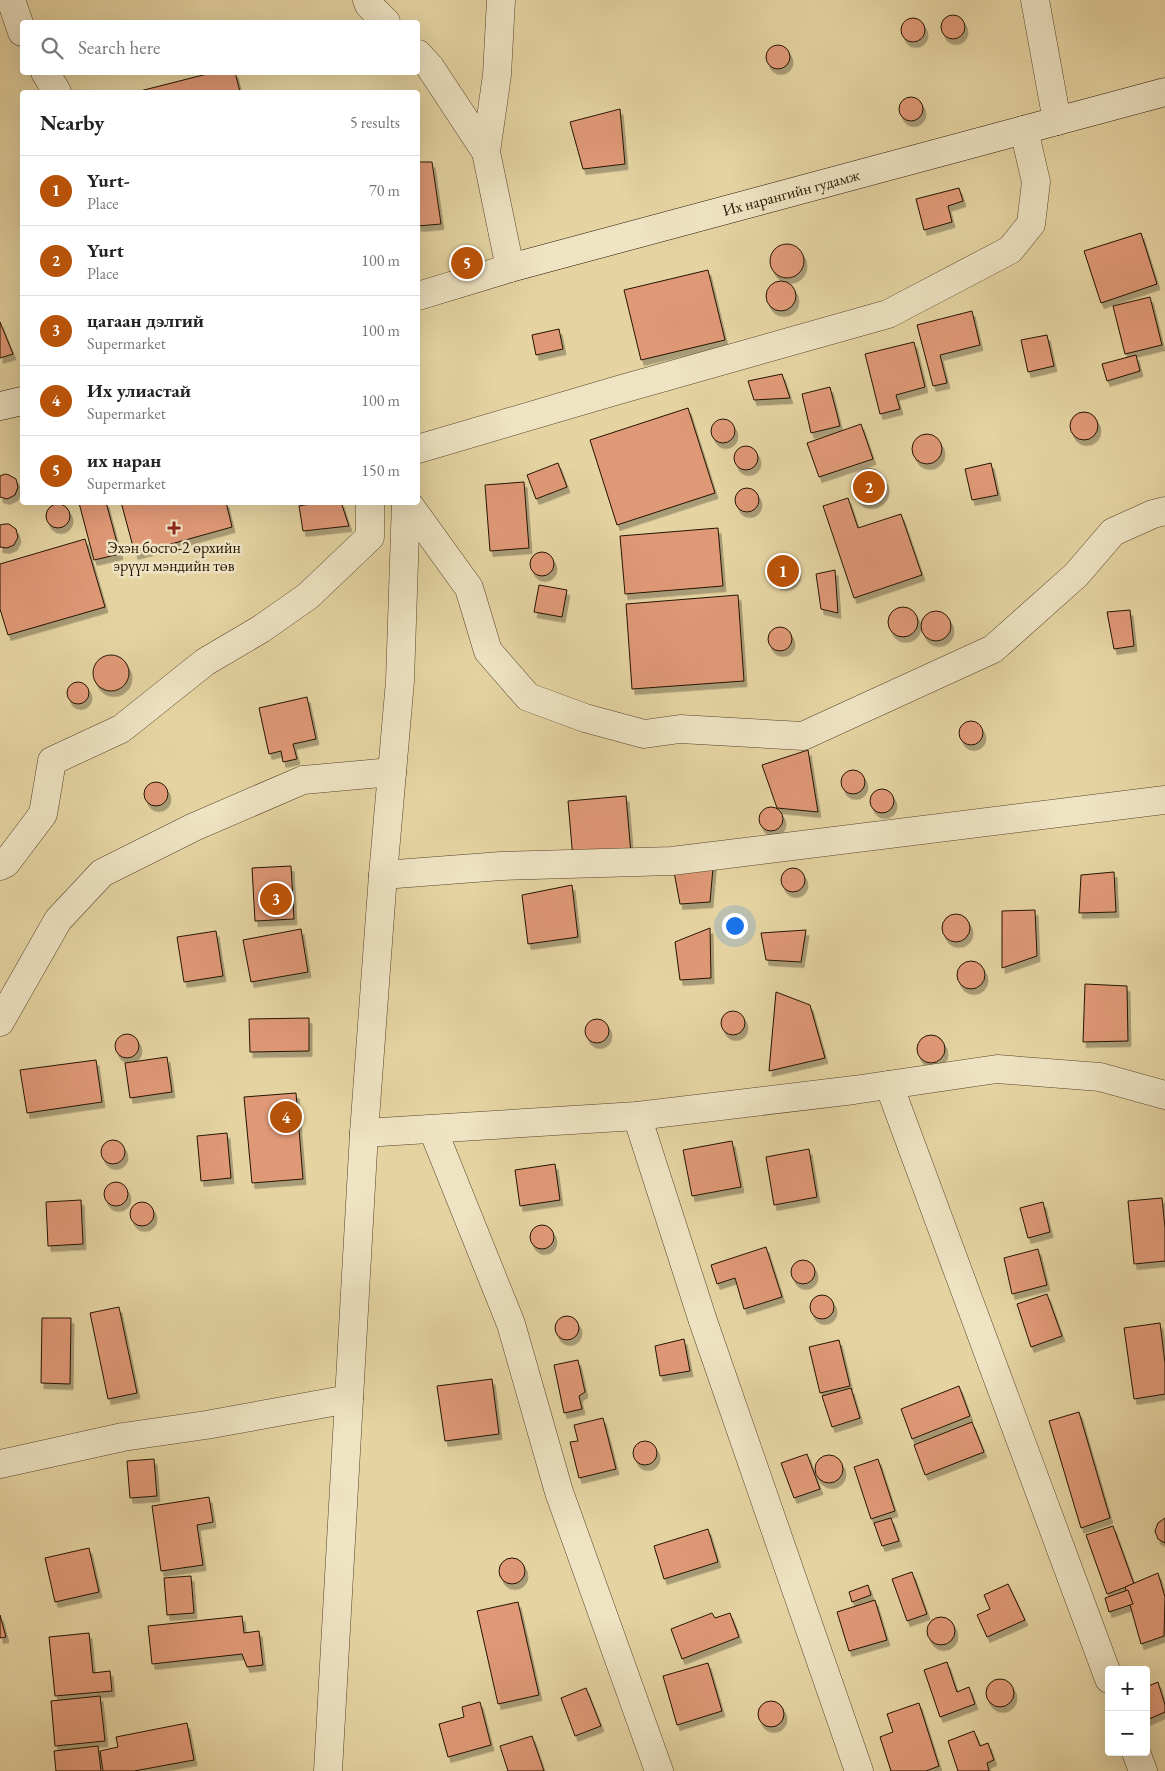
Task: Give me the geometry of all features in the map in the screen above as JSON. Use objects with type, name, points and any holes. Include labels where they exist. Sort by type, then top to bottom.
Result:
[{"type":"street","points":[[11,0],[20,26]]},
{"type":"street","points":[[367,0],[369,5],[384,20]]},
{"type":"street","points":[[501,0],[497,75],[486,152],[510,268]]},
{"type":"street","points":[[1035,0],[1057,121]]},
{"type":"street","points":[[420,56],[430,67],[486,152]]},
{"type":"street","points":[[47,75],[56,90]]},
{"type":"street","name":"Их нарангийн гудамж","points":[[420,295],[510,268],[1165,92]]},
{"type":"street","points":[[420,448],[615,390],[888,314],[984,264],[1010,250],[1031,224],[1036,182],[1024,130]]},
{"type":"street","points":[[0,406],[20,401]]},
{"type":"street","points":[[0,866],[6,863],[43,814],[52,761],[121,729],[204,662],[262,629],[308,596],[370,537],[370,505]]},
{"type":"street","points":[[328,1771],[364,1134],[383,875],[400,681],[407,505]]},
{"type":"street","points":[[409,505],[469,588],[488,651],[528,698],[584,718],[644,734],[680,729],[803,736],[993,648],[1076,575],[1113,532],[1153,514],[1165,512]]},
{"type":"street","points":[[0,1022],[58,920],[102,873],[194,827],[302,780],[392,772]]},
{"type":"street","points":[[383,875],[501,866],[672,861],[1165,800]]},
{"type":"street","points":[[364,1134],[637,1116],[890,1085],[997,1069],[1100,1076],[1165,1095]]},
{"type":"street","points":[[890,1085],[1105,1669]]},
{"type":"street","points":[[637,1116],[703,1321],[859,1771]]},
{"type":"street","points":[[433,1130],[511,1324],[559,1492],[659,1771]]},
{"type":"street","points":[[0,1464],[123,1437],[206,1425],[349,1399]]},
{"type":"street","points":[[1137,1756],[1143,1771]]},
{"type":"building","points":[[953,15],[961,19],[965,27],[961,35],[953,39],[945,35],[941,27],[945,19]]},
{"type":"building","points":[[913,18],[921,22],[925,30],[921,38],[913,42],[905,38],[901,30],[905,22]]},
{"type":"building","points":[[778,45],[783,46],[789,52],[789,62],[783,68],[778,69],[773,68],[767,62],[766,57],[767,52],[773,46]]},
{"type":"building","points":[[203,75],[236,75],[240,90],[144,90]]},
{"type":"building","points":[[911,97],[919,101],[923,109],[919,117],[911,121],[903,117],[899,109],[903,101]]},
{"type":"building","points":[[620,109],[625,164],[583,169],[570,122]]},
{"type":"building","points":[[420,162],[432,162],[441,224],[420,226]]},
{"type":"building","points":[[959,188],[963,201],[948,206],[952,222],[924,230],[916,199]]},
{"type":"building","points":[[1141,233],[1157,284],[1101,303],[1084,251]]},
{"type":"building","points":[[787,244],[799,249],[804,261],[799,273],[787,278],[775,273],[770,261],[775,249]]},
{"type":"building","points":[[708,270],[725,340],[641,360],[624,290]]},
{"type":"building","points":[[781,281],[792,285],[796,296],[792,307],[781,311],[770,307],[766,296],[770,285]]},
{"type":"building","points":[[1150,297],[1162,345],[1125,354],[1113,306]]},
{"type":"building","points":[[972,311],[980,345],[940,355],[947,383],[933,386],[917,325]]},
{"type":"building","points":[[0,322],[13,354],[0,358]]},
{"type":"building","points":[[559,329],[563,349],[536,355],[532,335]]},
{"type":"building","points":[[1047,335],[1054,366],[1028,372],[1021,340]]},
{"type":"building","points":[[914,342],[925,387],[896,395],[900,409],[880,414],[865,354]]},
{"type":"building","points":[[1136,355],[1140,371],[1107,381],[1102,364]]},
{"type":"building","points":[[782,374],[790,398],[754,400],[748,381]]},
{"type":"building","points":[[830,387],[840,426],[811,433],[802,394]]},
{"type":"building","points":[[688,408],[715,493],[617,525],[590,440]]},
{"type":"building","points":[[1084,412],[1094,416],[1098,426],[1094,436],[1084,440],[1074,436],[1070,426],[1074,416]]},
{"type":"building","points":[[723,419],[728,420],[734,426],[734,436],[728,442],[723,443],[718,442],[712,436],[711,431],[712,426],[718,420]]},
{"type":"building","points":[[861,424],[873,459],[819,477],[807,443]]},
{"type":"building","points":[[927,434],[933,435],[941,443],[941,455],[933,463],[927,464],[921,463],[913,455],[912,449],[913,443],[921,435]]},
{"type":"building","points":[[746,446],[755,449],[758,458],[755,467],[746,470],[737,467],[734,458],[737,449]]},
{"type":"building","points":[[558,463],[567,487],[536,499],[527,475]]},
{"type":"building","points":[[991,463],[998,495],[972,500],[965,469]]},
{"type":"building","points":[[869,469],[881,474],[886,486],[881,498],[869,503],[857,498],[852,486],[857,474]]},
{"type":"building","points":[[5,474],[16,479],[18,487],[15,495],[7,499],[0,497],[0,476]]},
{"type":"building","points":[[524,482],[529,548],[490,551],[485,485]]},
{"type":"building","points":[[747,488],[752,489],[758,495],[758,505],[752,511],[747,512],[742,511],[736,505],[735,500],[736,495],[742,489]]},
{"type":"building","points":[[848,498],[858,528],[901,514],[922,575],[854,598],[823,506]]},
{"type":"building","points":[[53,505],[63,505],[69,511],[69,521],[63,527],[53,527],[47,521],[47,511]]},
{"type":"building","points":[[80,505],[107,505],[120,554],[94,560]]},
{"type":"building","points":[[122,505],[227,505],[232,527],[135,554]]},
{"type":"building","points":[[342,505],[349,526],[303,531],[299,506]]},
{"type":"building","points":[[9,524],[16,529],[18,537],[14,545],[7,548],[0,547],[0,525]]},
{"type":"building","points":[[718,528],[723,586],[625,594],[620,536]]},
{"type":"building","points":[[85,539],[105,607],[8,635],[0,609],[0,564]]},
{"type":"building","points":[[542,552],[547,553],[553,559],[553,569],[547,575],[542,576],[537,575],[531,569],[530,564],[531,559],[537,553]]},
{"type":"building","points":[[783,555],[794,559],[798,570],[794,581],[783,585],[772,581],[768,570],[772,559]]},
{"type":"building","points":[[835,570],[838,613],[821,609],[816,574]]},
{"type":"building","points":[[539,585],[567,590],[562,617],[534,612]]},
{"type":"building","points":[[738,595],[744,681],[632,689],[626,604]]},
{"type":"building","points":[[903,607],[914,611],[918,622],[914,633],[903,637],[892,633],[888,622],[892,611]]},
{"type":"building","points":[[1130,610],[1134,646],[1114,649],[1107,612]]},
{"type":"building","points":[[936,611],[947,615],[951,626],[947,637],[936,641],[925,637],[921,626],[925,615]]},
{"type":"building","points":[[780,627],[788,631],[792,639],[788,647],[780,651],[772,647],[768,639],[772,631]]},
{"type":"building","points":[[111,655],[124,660],[129,673],[124,686],[111,691],[98,686],[93,673],[98,660]]},
{"type":"building","points":[[78,682],[86,685],[89,693],[86,701],[78,704],[70,701],[67,693],[70,685]]},
{"type":"building","points":[[307,697],[316,739],[293,744],[297,759],[283,762],[281,751],[269,754],[259,708]]},
{"type":"building","points":[[971,721],[979,725],[983,733],[979,741],[971,745],[963,741],[959,733],[963,725]]},
{"type":"building","points":[[808,750],[818,812],[777,808],[762,765]]},
{"type":"building","points":[[853,770],[861,774],[865,782],[861,790],[853,794],[845,790],[841,782],[845,774]]},
{"type":"building","points":[[156,782],[161,783],[167,789],[167,799],[161,805],[156,806],[151,805],[145,799],[144,794],[145,789],[151,783]]},
{"type":"building","points":[[882,789],[890,793],[894,801],[890,809],[882,813],[874,809],[870,801],[874,793]]},
{"type":"building","points":[[626,796],[631,854],[573,859],[568,801]]},
{"type":"building","points":[[771,807],[779,811],[783,819],[779,827],[771,831],[763,827],[759,819],[763,811]]},
{"type":"building","points":[[714,856],[710,902],[680,904],[672,861]]},
{"type":"building","points":[[291,866],[294,919],[255,921],[252,868]]},
{"type":"building","points":[[793,868],[801,872],[805,880],[801,888],[793,892],[785,888],[781,880],[785,872]]},
{"type":"building","points":[[1114,872],[1116,912],[1079,913],[1081,875]]},
{"type":"building","points":[[572,885],[578,937],[528,944],[522,895]]},
{"type":"building","points":[[1035,910],[1037,956],[1002,968],[1002,911]]},
{"type":"building","points":[[956,914],[966,918],[970,928],[966,938],[956,942],[946,938],[942,928],[946,918]]},
{"type":"building","points":[[710,928],[711,978],[680,980],[675,942]]},
{"type":"building","points":[[301,929],[308,972],[251,982],[243,940]]},
{"type":"building","points":[[806,930],[801,962],[766,960],[761,933]]},
{"type":"building","points":[[216,931],[223,976],[184,982],[177,937]]},
{"type":"building","points":[[971,961],[981,965],[985,975],[981,985],[971,989],[961,985],[957,975],[961,965]]},
{"type":"building","points":[[1085,984],[1127,986],[1128,1041],[1083,1042]]},
{"type":"building","points":[[776,992],[810,1005],[825,1058],[769,1071]]},
{"type":"building","points":[[733,1011],[741,1015],[745,1023],[741,1031],[733,1035],[725,1031],[721,1023],[725,1015]]},
{"type":"building","points":[[309,1018],[309,1051],[250,1052],[249,1019]]},
{"type":"building","points":[[597,1019],[605,1023],[609,1031],[605,1039],[597,1043],[589,1039],[585,1031],[589,1023]]},
{"type":"building","points":[[127,1034],[132,1035],[138,1041],[138,1051],[132,1057],[127,1058],[122,1057],[116,1051],[115,1046],[116,1041],[122,1035]]},
{"type":"building","points":[[931,1035],[941,1039],[945,1049],[941,1059],[931,1063],[921,1059],[917,1049],[921,1039]]},
{"type":"building","points":[[167,1057],[172,1092],[130,1098],[125,1063]]},
{"type":"building","points":[[96,1060],[102,1102],[27,1113],[20,1070]]},
{"type":"building","points":[[296,1093],[303,1179],[252,1183],[244,1097]]},
{"type":"building","points":[[227,1133],[231,1178],[201,1181],[197,1136]]},
{"type":"building","points":[[113,1140],[118,1141],[124,1147],[124,1157],[118,1163],[113,1164],[108,1163],[102,1157],[101,1152],[102,1147],[108,1141]]},
{"type":"building","points":[[732,1141],[741,1187],[692,1196],[683,1150]]},
{"type":"building","points":[[809,1149],[817,1197],[774,1205],[766,1157]]},
{"type":"building","points":[[555,1164],[560,1200],[520,1206],[515,1170]]},
{"type":"building","points":[[116,1182],[121,1183],[127,1189],[127,1199],[121,1205],[116,1206],[111,1205],[105,1199],[104,1194],[105,1189],[111,1183]]},
{"type":"building","points":[[1162,1198],[1165,1228],[1165,1261],[1134,1264],[1128,1201]]},
{"type":"building","points":[[81,1200],[83,1244],[48,1246],[46,1202]]},
{"type":"building","points":[[142,1202],[150,1206],[154,1214],[150,1222],[142,1226],[134,1222],[130,1214],[134,1206]]},
{"type":"building","points":[[1043,1202],[1050,1232],[1028,1238],[1020,1208]]},
{"type":"building","points":[[542,1225],[547,1226],[553,1232],[553,1242],[547,1248],[542,1249],[537,1248],[531,1242],[530,1237],[531,1232],[537,1226]]},
{"type":"building","points":[[766,1247],[782,1297],[744,1309],[735,1278],[717,1284],[711,1265]]},
{"type":"building","points":[[1038,1249],[1047,1285],[1012,1294],[1004,1258]]},
{"type":"building","points":[[803,1260],[808,1261],[814,1267],[814,1277],[808,1283],[803,1284],[798,1283],[792,1277],[791,1272],[792,1267],[798,1261]]},
{"type":"building","points":[[1047,1294],[1062,1336],[1031,1347],[1017,1304]]},
{"type":"building","points":[[822,1295],[827,1296],[833,1302],[833,1312],[827,1318],[822,1319],[817,1318],[811,1312],[810,1307],[811,1302],[817,1296]]},
{"type":"building","points":[[119,1307],[137,1393],[108,1399],[90,1313]]},
{"type":"building","points":[[567,1316],[572,1317],[578,1323],[578,1333],[572,1339],[567,1340],[562,1339],[556,1333],[555,1328],[556,1323],[562,1317]]},
{"type":"building","points":[[42,1318],[71,1318],[70,1384],[41,1383]]},
{"type":"building","points":[[1160,1323],[1165,1363],[1165,1394],[1134,1399],[1124,1328]]},
{"type":"building","points":[[684,1339],[690,1371],[660,1376],[655,1346]]},
{"type":"building","points":[[839,1340],[850,1386],[820,1393],[809,1347]]},
{"type":"building","points":[[578,1360],[585,1392],[579,1396],[582,1409],[564,1413],[554,1365]]},
{"type":"building","points":[[492,1379],[499,1434],[445,1441],[437,1386]]},
{"type":"building","points":[[959,1386],[970,1416],[912,1439],[901,1409]]},
{"type":"building","points":[[851,1388],[860,1418],[832,1427],[822,1396]]},
{"type":"building","points":[[1079,1412],[1110,1518],[1081,1528],[1049,1421]]},
{"type":"building","points":[[603,1418],[616,1469],[579,1478],[570,1442],[578,1441],[574,1425]]},
{"type":"building","points":[[972,1422],[984,1452],[925,1475],[914,1445]]},
{"type":"building","points":[[645,1441],[654,1444],[657,1453],[654,1462],[645,1465],[636,1462],[633,1453],[636,1444]]},
{"type":"building","points":[[807,1454],[820,1489],[794,1498],[781,1463]]},
{"type":"building","points":[[829,1455],[839,1459],[843,1469],[839,1479],[829,1483],[819,1479],[815,1469],[819,1459]]},
{"type":"building","points":[[154,1459],[157,1496],[130,1498],[127,1461]]},
{"type":"building","points":[[878,1459],[895,1511],[871,1519],[854,1467]]},
{"type":"building","points":[[209,1497],[213,1522],[197,1525],[203,1565],[161,1571],[152,1506]]},
{"type":"building","points":[[891,1518],[899,1541],[882,1546],[874,1523]]},
{"type":"building","points":[[1165,1518],[1165,1543],[1158,1539],[1155,1531],[1158,1523]]},
{"type":"building","points":[[1113,1526],[1134,1584],[1107,1594],[1086,1535]]},
{"type":"building","points":[[708,1529],[718,1562],[664,1579],[654,1546]]},
{"type":"building","points":[[89,1548],[99,1592],[55,1602],[45,1558]]},
{"type":"building","points":[[512,1558],[521,1562],[525,1571],[521,1580],[512,1584],[503,1580],[499,1571],[503,1562]]},
{"type":"building","points":[[912,1572],[927,1614],[907,1621],[892,1579]]},
{"type":"building","points":[[1158,1573],[1165,1597],[1164,1636],[1141,1644],[1125,1587]]},
{"type":"building","points":[[191,1576],[194,1613],[167,1615],[164,1578]]},
{"type":"building","points":[[1008,1584],[1025,1620],[987,1637],[977,1615],[990,1609],[984,1595]]},
{"type":"building","points":[[868,1585],[871,1595],[852,1602],[849,1592]]},
{"type":"building","points":[[1128,1590],[1133,1604],[1109,1612],[1105,1598]]},
{"type":"building","points":[[875,1600],[887,1640],[849,1651],[837,1612]]},
{"type":"building","points":[[518,1602],[539,1695],[498,1704],[477,1611]]},
{"type":"building","points":[[712,1613],[715,1618],[730,1613],[739,1637],[682,1659],[671,1629]]},
{"type":"building","points":[[0,1615],[6,1637],[0,1638]]},
{"type":"building","points":[[242,1616],[244,1633],[259,1631],[263,1665],[247,1667],[242,1654],[152,1664],[148,1626]]},
{"type":"building","points":[[941,1617],[951,1621],[955,1631],[951,1641],[941,1645],[931,1641],[927,1631],[931,1621]]},
{"type":"building","points":[[89,1633],[93,1673],[110,1671],[112,1691],[55,1696],[49,1637]]},
{"type":"building","points":[[947,1662],[957,1692],[969,1687],[975,1704],[940,1717],[924,1670]]},
{"type":"building","points":[[708,1663],[722,1711],[677,1725],[663,1676]]},
{"type":"building","points":[[1000,1679],[1010,1683],[1014,1693],[1010,1703],[1000,1707],[990,1703],[986,1693],[990,1683]]},
{"type":"building","points":[[1158,1682],[1165,1705],[1165,1712],[1150,1719],[1150,1711],[1150,1685]]},
{"type":"building","points":[[586,1688],[601,1726],[575,1736],[561,1698]]},
{"type":"building","points":[[100,1696],[105,1741],[55,1746],[51,1701]]},
{"type":"building","points":[[771,1701],[780,1705],[784,1714],[780,1723],[771,1727],[762,1723],[758,1714],[762,1705]]},
{"type":"building","points":[[480,1702],[491,1745],[448,1757],[439,1724],[464,1717],[462,1707]]},
{"type":"building","points":[[919,1703],[939,1766],[926,1771],[891,1771],[880,1737],[893,1732],[887,1714]]},
{"type":"building","points":[[187,1723],[194,1760],[134,1771],[103,1771],[100,1751],[118,1747],[116,1737]]},
{"type":"building","points":[[974,1731],[980,1746],[988,1743],[994,1760],[987,1763],[989,1771],[958,1771],[948,1741]]},
{"type":"building","points":[[532,1736],[544,1771],[508,1771],[500,1746]]},
{"type":"building","points":[[98,1746],[101,1771],[56,1771],[54,1751]]},
{"type":"place","name":"их наран","points":[[467,263]]},
{"type":"place","name":"Yurt","points":[[869,487]]},
{"type":"place","name":"Эхэн босго-2 өрхийн эрүүл мэндийн төв","points":[[174,528]]},
{"type":"place","name":"Yurt-","points":[[783,571]]},
{"type":"place","name":"цагаан дэлгий","points":[[276,899]]},
{"type":"place","name":"Их улиастай","points":[[286,1117]]}]
